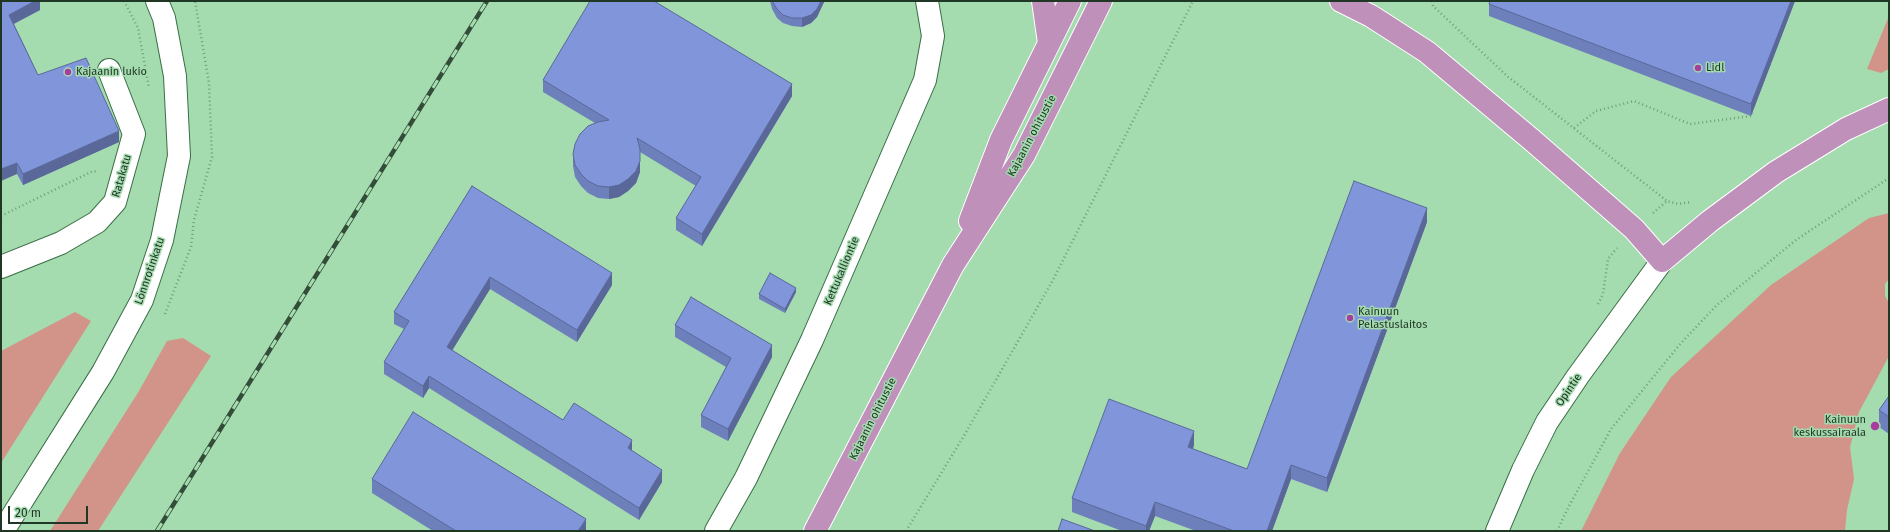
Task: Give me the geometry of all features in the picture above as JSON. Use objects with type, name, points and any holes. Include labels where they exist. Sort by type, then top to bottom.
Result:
[{"type":"highway","points":[[1043,1],[1049,42]]},
{"type":"highway","name":"Kajaanin ohitustie","points":[[953,265],[1001,140],[1070,1]]},
{"type":"highway","name":"Kajaanin ohitustie","points":[[815,531],[953,265],[1024,155],[1101,1]]},
{"type":"highway","points":[[1084,34],[1113,1]]},
{"type":"highway","points":[[1341,1],[1391,28],[1427,52],[1532,140],[1634,229],[1662,262],[1710,221],[1776,172],[1846,129],[1889,109]]},
{"type":"street","name":"Lönnrotinkatu","points":[[4,531],[103,372],[142,300],[162,240],[179,156],[174,76],[164,18],[157,1]]},
{"type":"street","name":"Kettukalliontie","points":[[716,531],[746,478],[812,340],[925,80],[933,36],[927,1]]},
{"type":"street","name":"Ratakatu","points":[[1,267],[61,243],[97,222],[115,202],[134,134],[109,70]]},
{"type":"street","name":"Opintie","points":[[1497,531],[1523,470],[1548,422],[1578,376],[1662,262]]},
{"type":"path","points":[[124,1],[138,28],[149,89]]},
{"type":"path","points":[[906,531],[965,434],[1053,280],[1193,1]]},
{"type":"path","points":[[1432,1],[1433,6],[1507,76],[1667,201]]},
{"type":"path","points":[[1574,128],[1596,111],[1634,101],[1690,124],[1752,116],[1754,108]]},
{"type":"path","points":[[1,216],[93,171],[123,173]]},
{"type":"path","points":[[1557,531],[1611,429],[1681,343],[1716,305],[1796,240],[1889,178]]},
{"type":"shaded area","points":[[1889,16],[1889,69],[1881,73],[1867,69]]},
{"type":"shaded area","points":[[1889,213],[1889,279],[1885,284],[1885,296],[1889,303],[1889,356],[1859,412],[1850,447],[1854,479],[1847,510],[1845,531],[1581,531],[1620,453],[1671,377],[1771,285],[1869,218]]},
{"type":"shaded area","points":[[75,312],[91,321],[1,463],[1,351]]},
{"type":"shaded area","points":[[183,338],[211,356],[98,531],[50,531],[139,391],[167,341]]},
{"type":"building","points":[[1,1],[35,1],[9,15],[38,75],[86,58],[119,131],[23,174],[17,163],[1,169]]},
{"type":"building","points":[[590,1],[654,1],[792,84],[702,234],[676,218],[701,177],[637,138],[640,149],[640,161],[636,171],[619,185],[609,187],[598,186],[588,181],[575,165],[573,154],[575,144],[580,134],[588,126],[609,120],[543,80]]},
{"type":"building","points":[[772,1],[821,1],[817,9],[811,15],[802,18],[792,18],[783,15]]},
{"type":"building","name":"Lidl","points":[[1490,1],[1791,1],[1751,104],[1489,4]]},
{"type":"building","name":"Kainuun Pelastuslaitos","points":[[1354,181],[1427,208],[1327,478],[1291,465],[1267,531],[1234,531],[1155,502],[1146,526],[1072,498],[1109,399],[1194,431],[1188,447],[1247,469]]},
{"type":"building","points":[[472,186],[612,273],[577,330],[490,277],[447,347],[563,420],[574,403],[632,440],[628,448],[662,470],[639,508],[429,376],[423,386],[384,362],[409,321],[394,312]]},
{"type":"building","points":[[770,273],[796,288],[785,309],[759,294]]},
{"type":"building","points":[[691,297],[772,345],[728,429],[701,415],[731,358],[675,325]]},
{"type":"building","points":[[1889,396],[1889,417],[1879,410]]},
{"type":"building","points":[[413,412],[586,519],[578,531],[456,531],[372,479]]},
{"type":"building","points":[[1062,519],[1095,531],[1058,531]]},
{"type":"railway","points":[[157,531],[487,1]]},
{"type":"place","name":"Lidl","points":[[1698,68]]},
{"type":"place","name":"Kajaanin lukio","points":[[68,72]]},
{"type":"place","name":"Kainuun Pelastuslaitos","points":[[1350,318]]},
{"type":"place","name":"Kainuun keskussairaala","points":[[1875,426]]}]
